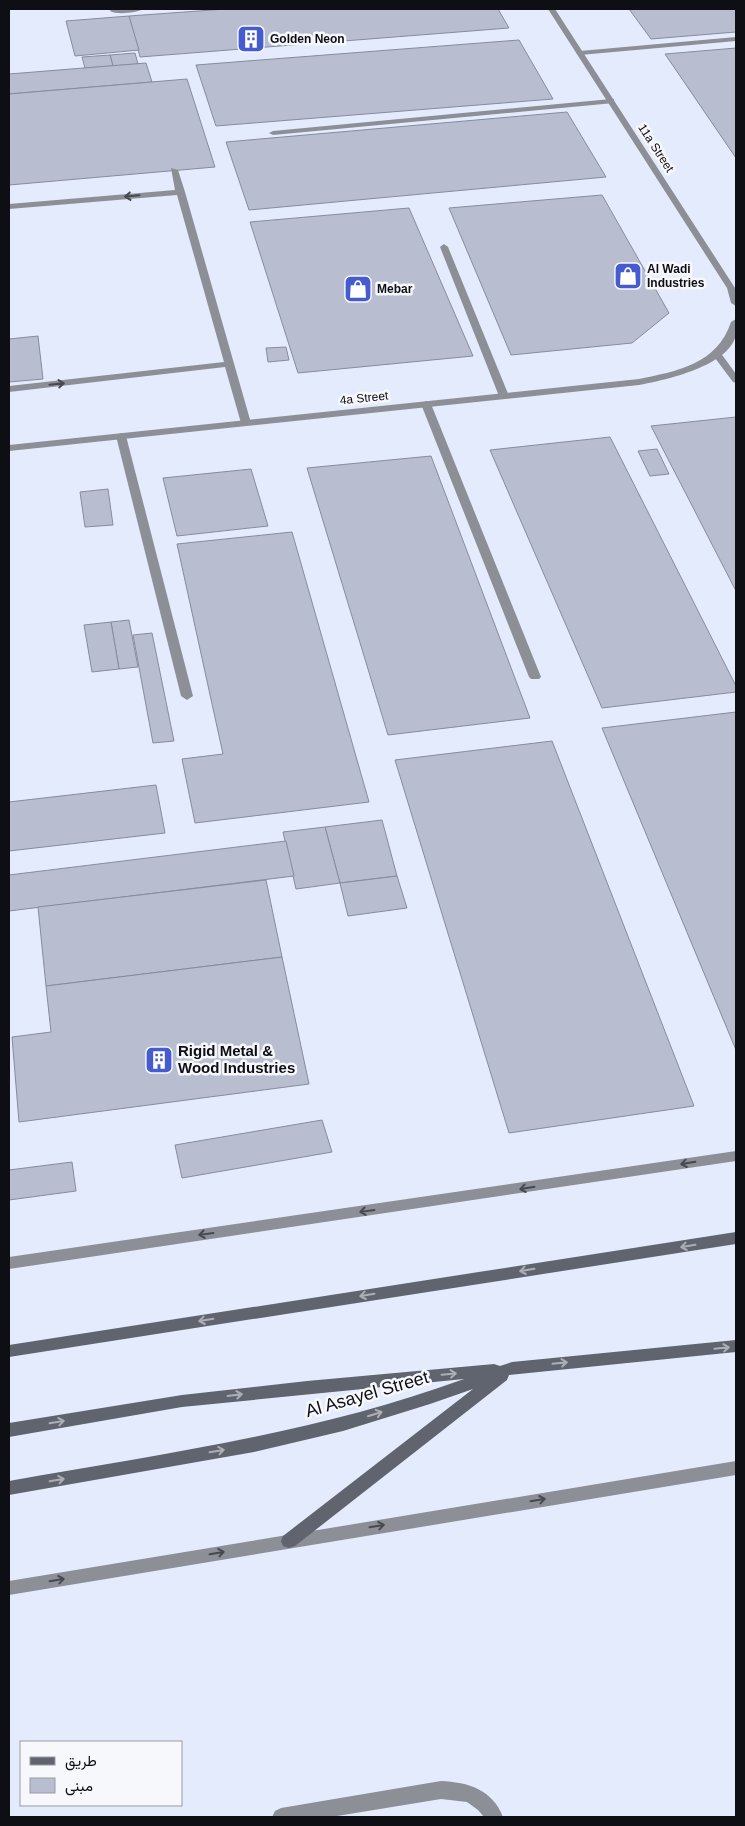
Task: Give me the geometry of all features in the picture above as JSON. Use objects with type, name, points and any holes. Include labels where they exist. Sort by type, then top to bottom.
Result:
[{"type":"main road","points":[[9,1351],[736,1238]]},
{"type":"main road","name":"Al Asayel Street","points":[[9,1488],[254,1445],[344,1424],[430,1398],[512,1368],[736,1346]]},
{"type":"main road","points":[[9,1430],[182,1401],[307,1386],[512,1368]]},
{"type":"main road","points":[[289,1541],[512,1368]]},
{"type":"street","points":[[114,11],[139,9]]},
{"type":"street","name":"11a Street","points":[[551,9],[731,288],[736,304]]},
{"type":"street","points":[[580,53],[736,39]]},
{"type":"street","points":[[273,133],[611,102]]},
{"type":"street","points":[[174,170],[246,423]]},
{"type":"street","points":[[9,206],[181,192]]},
{"type":"street","points":[[444,247],[504,396]]},
{"type":"street","points":[[736,322],[728,342],[717,354],[736,380]]},
{"type":"street","name":"4a Street","points":[[9,448],[639,382],[684,370],[717,354]]},
{"type":"street","points":[[9,389],[230,364]]},
{"type":"street","points":[[426,404],[535,677]]},
{"type":"street","points":[[121,436],[188,696]]},
{"type":"street","points":[[9,1263],[736,1156]]},
{"type":"street","points":[[9,1588],[736,1468]]},
{"type":"street","points":[[281,1817],[441,1790],[461,1790],[479,1797],[490,1808],[494,1817]]},
{"type":"building","name":"Golden Neon","points":[[226,9],[498,9],[509,28],[140,57],[129,16]]},
{"type":"building","points":[[629,9],[736,9],[736,32],[651,39]]},
{"type":"building","points":[[129,16],[139,50],[75,56],[66,21]]},
{"type":"building","points":[[519,40],[553,99],[216,126],[196,65]]},
{"type":"building","points":[[736,48],[736,158],[665,54]]},
{"type":"building","points":[[135,53],[138,64],[113,66],[110,55]]},
{"type":"building","points":[[110,55],[113,66],[85,68],[82,57]]},
{"type":"building","points":[[146,63],[152,82],[9,94],[9,74]]},
{"type":"building","points":[[187,79],[215,167],[9,185],[9,94]]},
{"type":"building","points":[[567,112],[606,177],[249,210],[226,142]]},
{"type":"building","points":[[602,195],[669,313],[632,343],[511,355],[449,208]]},
{"type":"building","name":"Mebar","points":[[409,208],[473,356],[298,373],[250,222]]},
{"type":"building","points":[[38,336],[43,379],[9,382],[9,339]]},
{"type":"building","points":[[286,347],[289,360],[268,362],[266,348]]},
{"type":"building","points":[[736,417],[736,591],[651,426]]},
{"type":"building","points":[[610,437],[736,686],[736,692],[602,708],[490,450]]},
{"type":"building","points":[[657,449],[669,474],[650,476],[638,451]]},
{"type":"building","points":[[431,456],[530,718],[388,735],[307,468]]},
{"type":"building","points":[[251,469],[268,526],[177,536],[163,478]]},
{"type":"building","points":[[108,489],[113,525],[85,527],[80,492]]},
{"type":"building","points":[[292,532],[369,802],[195,823],[182,759],[223,754],[177,544]]},
{"type":"building","points":[[129,620],[138,667],[119,669],[111,622]]},
{"type":"building","points":[[111,622],[119,669],[92,672],[84,625]]},
{"type":"building","points":[[152,633],[174,741],[153,743],[133,635]]},
{"type":"building","points":[[736,712],[736,1050],[602,728]]},
{"type":"building","points":[[552,741],[694,1106],[509,1133],[395,760]]},
{"type":"building","points":[[156,785],[165,833],[9,851],[9,802]]},
{"type":"building","points":[[382,820],[397,876],[340,883],[325,827]]},
{"type":"building","points":[[325,827],[340,883],[296,889],[283,832]]},
{"type":"building","points":[[286,841],[294,876],[9,911],[9,875]]},
{"type":"building","points":[[397,876],[407,908],[348,916],[340,883]]},
{"type":"building","points":[[266,880],[282,957],[46,986],[38,907]]},
{"type":"building","name":"Rigid Metal & Wood Industries","points":[[282,957],[309,1084],[19,1122],[12,1037],[51,1032],[46,986]]},
{"type":"building","points":[[322,1120],[332,1152],[182,1178],[175,1145]]},
{"type":"building","points":[[72,1162],[76,1191],[9,1200],[9,1170]]},
{"type":"place","name":"Golden Neon","points":[[251,39]]},
{"type":"place","name":"Al Wadi Industries","points":[[628,276]]},
{"type":"place","name":"Mebar","points":[[358,289]]},
{"type":"place","name":"Rigid Metal & Wood Industries","points":[[159,1060]]}]
